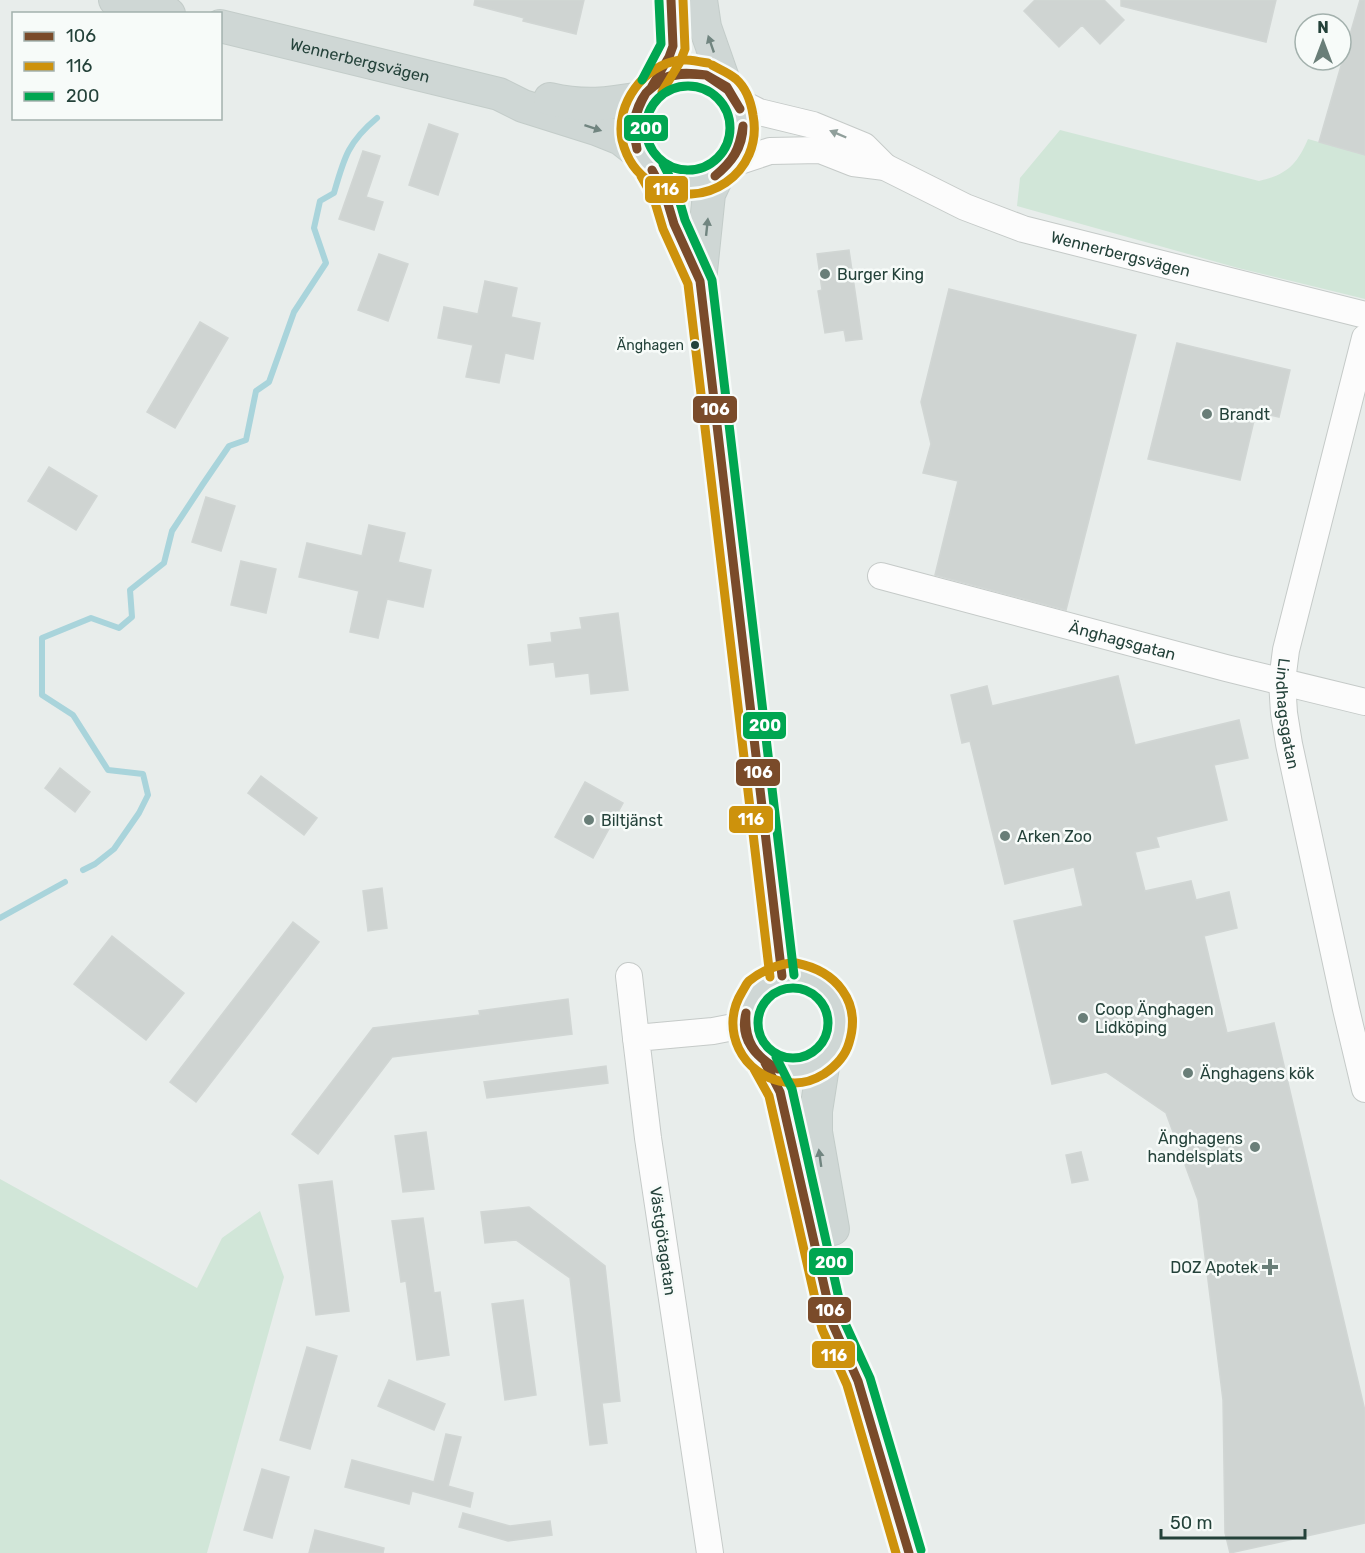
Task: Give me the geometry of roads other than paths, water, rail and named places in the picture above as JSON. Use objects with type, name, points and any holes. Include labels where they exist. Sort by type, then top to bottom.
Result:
[{"type":"main road","points":[[116,0],[161,12]]},
{"type":"main road","points":[[671,0],[673,46],[669,57],[635,111],[634,140],[665,194],[674,224],[700,281]]},
{"type":"main road","points":[[701,0],[705,27],[744,127],[743,140],[738,153],[724,169],[709,194],[700,281],[782,976]]},
{"type":"main road","name":"Wennerbergsvägen","points":[[222,26],[499,94],[523,106],[621,139],[667,179],[684,183],[702,182],[724,169]]},
{"type":"main road","name":"Wennerbergsvägen","points":[[499,94],[527,93],[565,102],[600,105],[646,92],[672,74],[683,72],[706,75],[732,94]]},
{"type":"main road","points":[[765,1063],[779,1070],[795,1072],[810,1068],[824,1060],[834,1048],[841,1022],[838,1008],[832,996],[815,981],[794,975],[772,980],[754,994],[749,1003],[744,1025],[750,1046],[765,1063],[780,1092],[833,1325],[858,1381],[909,1553]]},
{"type":"main road","points":[[824,1060],[816,1112],[816,1132],[829,1213],[853,1320],[858,1381]]},
{"type":"street","name":"Wennerbergsvägen","points":[[732,94],[759,112],[813,125],[864,146],[885,167]]},
{"type":"street","name":"Wennerbergsvägen","points":[[724,169],[770,151],[820,150],[853,162],[885,167],[965,207],[1023,229],[1365,315]]},
{"type":"street","name":"Lindhagsgatan","points":[[1365,338],[1306,574],[1290,628],[1282,681],[1289,744],[1365,1089]]},
{"type":"street","name":"Änghagsgatan","points":[[881,576],[1365,702]]},
{"type":"street","name":"Västgötagatan","points":[[629,976],[650,1150],[710,1553]]},
{"type":"street","points":[[636,1038],[712,1031],[744,1025]]},
{"type":"waterway","points":[[83,870],[114,849],[139,813],[148,795],[143,774],[108,770],[73,715],[42,695],[42,638],[91,618],[119,628],[132,617],[130,590],[164,563],[172,531],[203,484],[229,446],[246,440],[256,391],[269,382],[294,312],[326,263],[314,228],[320,201],[334,193],[348,151],[359,135],[377,118]]},
{"type":"waterway","points":[[0,918],[65,882]]},
{"type":"place","name":"Burger King","points":[[825,274]]},
{"type":"place","name":"Änghagen","points":[[695,345]]},
{"type":"place","name":"Brandt","points":[[1207,414]]},
{"type":"place","name":"Biltjänst","points":[[589,820]]},
{"type":"place","name":"Arken Zoo","points":[[1005,836]]},
{"type":"place","name":"Coop Änghagen Lidköping","points":[[1083,1018]]},
{"type":"place","name":"Änghagens kök","points":[[1188,1073]]},
{"type":"place","name":"Änghagens handelsplats","points":[[1255,1147]]},
{"type":"place","name":"DOZ Apotek","points":[[1270,1267]]}]
